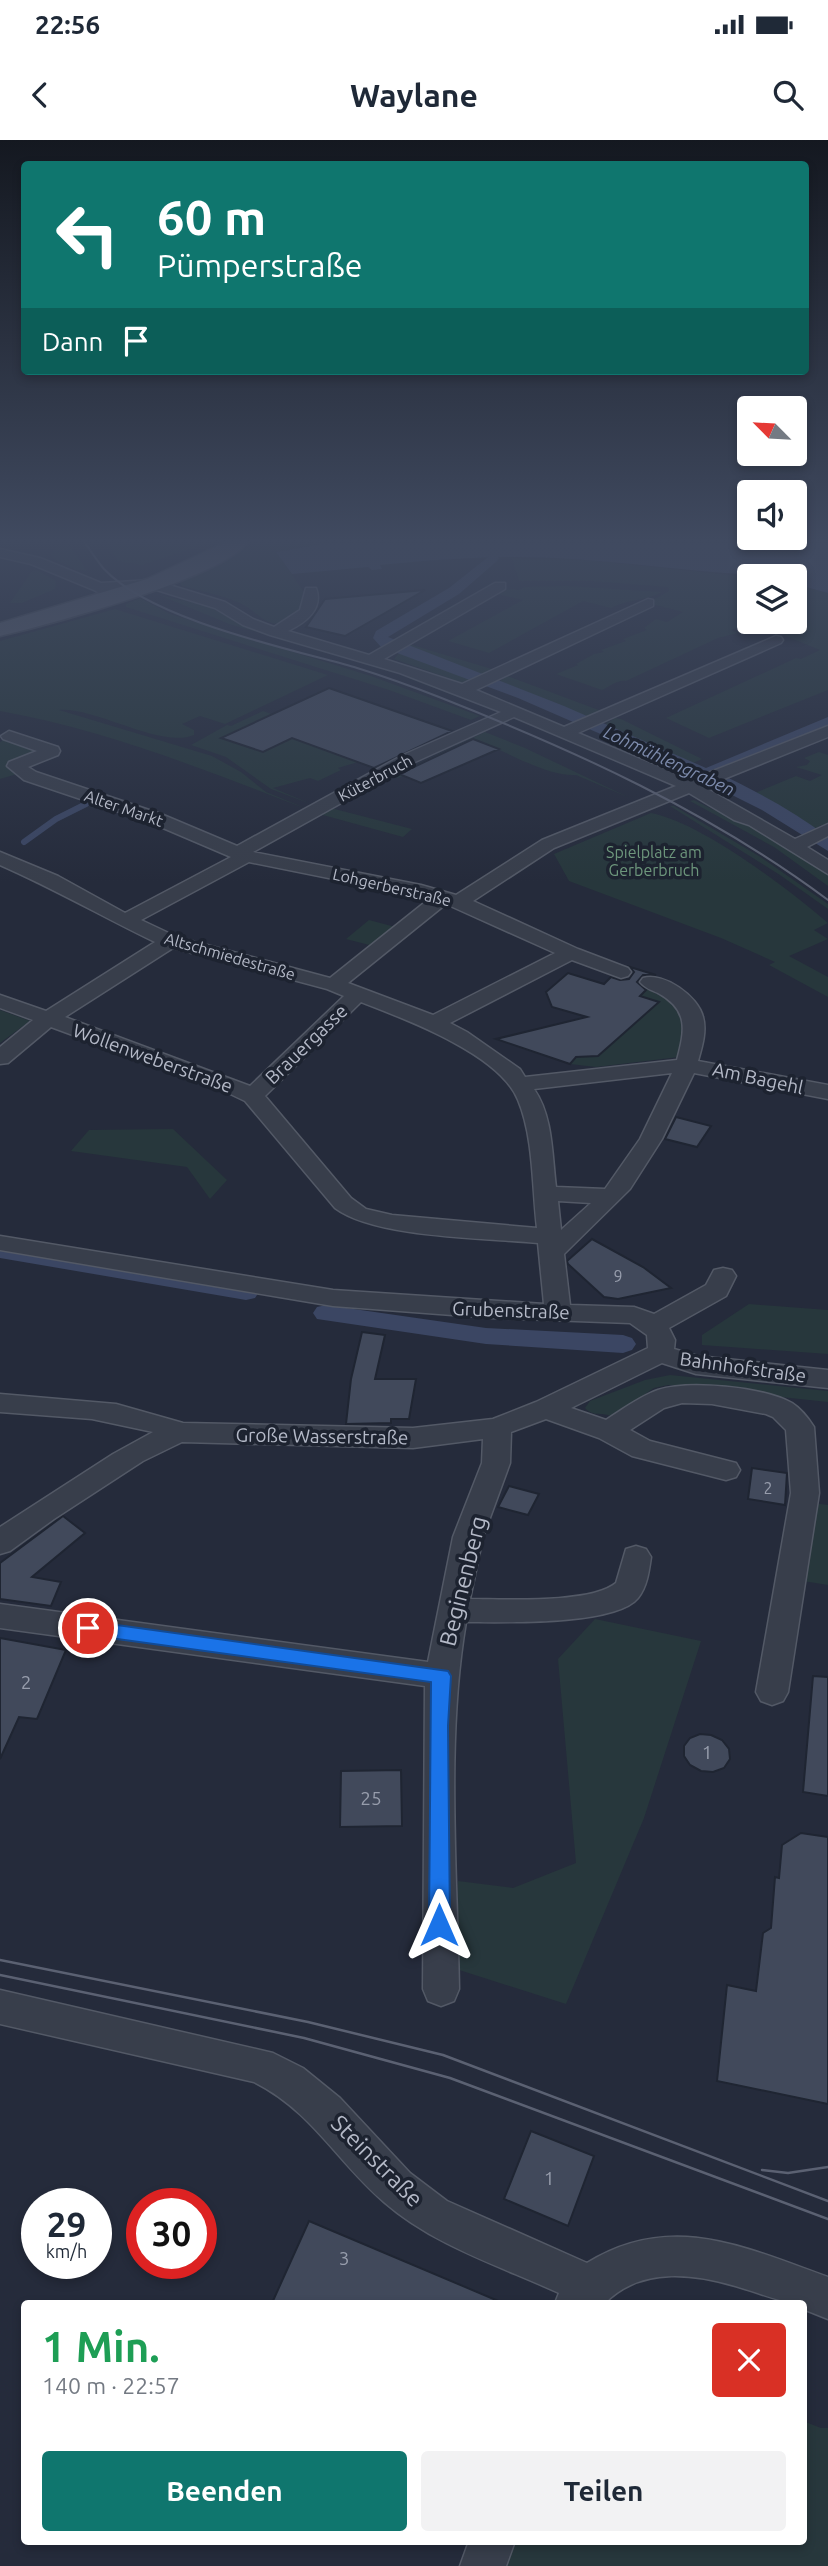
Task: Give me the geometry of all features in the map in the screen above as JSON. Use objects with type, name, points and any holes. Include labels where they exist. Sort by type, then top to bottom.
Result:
[{"type":"street","points":[[369,656],[470,687],[516,711],[574,728],[696,777],[746,809],[755,821],[801,842],[828,868]]},
{"type":"street","points":[[470,687],[536,656]]},
{"type":"street","points":[[574,728],[740,656]]},
{"type":"street","name":"Küterbruch","points":[[125,921],[363,782],[478,726],[516,711]]},
{"type":"street","points":[[334,985],[451,899],[548,844],[696,777],[805,722]]},
{"type":"street","points":[[696,777],[828,731]]},
{"type":"street","points":[[9,736],[52,751],[15,766],[30,776]]},
{"type":"street","points":[[10,781],[30,776]]},
{"type":"street","name":"Alter Markt","points":[[30,776],[155,818],[242,854]]},
{"type":"street","points":[[801,842],[826,830]]},
{"type":"street","name":"Lohgerberstraße","points":[[242,854],[451,899],[571,953],[621,972]]},
{"type":"street","name":"Altschmiedestraße","points":[[0,858],[30,870],[125,921],[170,941],[334,985],[434,1023],[485,1052],[521,1084]]},
{"type":"street","points":[[0,1058],[48,1020],[170,941]]},
{"type":"street","points":[[434,1023],[571,953]]},
{"type":"street","points":[[549,1244],[611,1196],[647,1144],[688,1065],[695,1028],[689,1008],[674,995],[650,982]]},
{"type":"street","name":"Brauergasse","points":[[253,1096],[359,993]]},
{"type":"street","name":"Wollenweberstraße","points":[[0,1001],[230,1085],[253,1096],[343,1203],[358,1214],[392,1222],[549,1244]]},
{"type":"street","name":"Am Bagehl","points":[[521,1084],[688,1065],[828,1092]]},
{"type":"street","points":[[521,1084],[529,1098],[538,1129],[558,1313]]},
{"type":"street","points":[[545,1193],[611,1196]]},
{"type":"street","name":"Grubenstraße","points":[[0,1243],[333,1298],[558,1313],[634,1315],[654,1325]]},
{"type":"street","name":"Grubenstraße","points":[[0,1258],[257,1302],[333,1298]]},
{"type":"street","points":[[659,1353],[663,1337],[654,1325],[716,1290],[723,1276]]},
{"type":"street","name":"Bahnhofstraße","points":[[659,1353],[696,1365],[828,1378]]},
{"type":"street","name":"Große Wasserstraße","points":[[0,1543],[46,1509],[136,1453],[180,1432],[413,1438],[499,1427],[546,1409],[642,1364],[659,1353]]},
{"type":"street","points":[[609,1431],[652,1403],[681,1394],[701,1394],[772,1406],[783,1410],[800,1427],[805,1493],[772,1692]]},
{"type":"street","points":[[0,1403],[46,1406],[123,1417],[180,1432]]},
{"type":"street","points":[[546,1409],[609,1431],[642,1449],[726,1470]]},
{"type":"street","name":"Beginenberg","points":[[441,1989],[441,1676],[468,1537],[496,1463],[499,1427]]},
{"type":"street","points":[[452,1611],[602,1604],[625,1593],[631,1584],[636,1557]]},
{"type":"street","points":[[0,1616],[441,1676]]},
{"type":"street","name":"Steinstraße","points":[[0,2007],[260,2066],[290,2081],[326,2110],[396,2187],[433,2215],[583,2294],[606,2273],[630,2262],[656,2254],[685,2254],[733,2266],[828,2298]]},
{"type":"street","points":[[483,2566],[491,2545]]},
{"type":"green space","points":[[0,656],[267,656],[328,675],[225,724],[200,716],[182,724],[194,730],[194,735],[180,738],[164,737],[91,715],[59,710],[212,756],[241,772],[266,792],[307,809],[118,740],[0,711]]},
{"type":"green space","points":[[282,656],[307,656],[371,676],[480,716],[471,720],[389,690]]},
{"type":"green space","points":[[396,656],[412,656],[476,678],[463,683],[394,659]]},
{"type":"green space","points":[[429,656],[449,656],[495,670],[485,675]]},
{"type":"green space","points":[[590,656],[679,656],[602,690],[556,674],[578,665],[576,664]]},
{"type":"green space","points":[[828,656],[828,690],[709,738],[666,718],[796,658]]},
{"type":"green space","points":[[399,675],[498,709],[499,712]]},
{"type":"green space","points":[[507,676],[604,712],[587,717],[500,681]]},
{"type":"green space","points":[[263,711],[321,731],[358,762],[338,768],[341,770],[318,781],[310,778],[273,788],[311,804],[271,789],[226,757],[191,745],[227,725],[231,726]]},
{"type":"green space","points":[[615,718],[702,759],[691,764],[604,725]]},
{"type":"green space","points":[[485,732],[630,798],[576,775],[565,775],[541,768],[482,742],[398,778],[392,776]]},
{"type":"green space","points":[[9,736],[52,751],[16,766],[24,772],[0,779],[0,742]]},
{"type":"green space","points":[[819,752],[828,755],[826,827],[821,825],[812,831],[725,782],[729,779],[755,793],[796,776],[810,781],[822,775],[796,767],[807,765],[810,761],[804,758]]},
{"type":"green space","points":[[694,800],[714,810],[721,808],[791,849],[828,875],[828,886],[774,847],[690,801]]},
{"type":"green space","points":[[323,806],[412,829],[403,837],[312,812]]},
{"type":"green space","points":[[670,806],[759,856],[828,904],[828,909],[780,875]]},
{"type":"green space","name":"Spielplatz am Gerberbruch","points":[[651,813],[672,819],[719,843],[767,875],[828,923],[814,930],[828,939],[789,956],[828,977],[828,997],[769,965],[775,962],[721,938],[569,881],[554,854]]},
{"type":"green space","points":[[369,920],[399,928],[377,947],[346,939]]},
{"type":"green space","points":[[644,987],[669,1001],[686,1023],[679,1057],[596,1067],[570,1064]]},
{"type":"green space","points":[[0,1010],[30,1021],[0,1043]]},
{"type":"green space","points":[[173,1129],[227,1180],[210,1199],[187,1167],[71,1151],[89,1130]]},
{"type":"green space","points":[[749,1304],[828,1310],[828,1354],[702,1345],[702,1335]]},
{"type":"green space","points":[[670,1375],[828,1391],[828,1402],[668,1385],[654,1388],[612,1417],[592,1413],[585,1408],[590,1401],[645,1380]]},
{"type":"green space","points":[[813,1503],[828,1505],[828,1585],[803,1581]]},
{"type":"green space","points":[[595,1619],[701,1641],[644,1818],[566,2004],[453,1968],[458,1881],[513,1888],[576,1863],[558,1659]]},
{"type":"green space","points":[[807,2423],[828,2428],[828,2566],[506,2566],[513,2545],[807,2545]]},
{"type":"building","points":[[329,688],[452,731],[374,768],[292,738],[263,752],[221,738]]},
{"type":"building","points":[[473,739],[499,749],[421,783],[399,774]]},
{"type":"building","points":[[630,967],[656,975],[643,975],[637,982],[646,990],[640,996],[659,1002],[598,1056],[576,1057],[570,1064],[496,1039],[587,1017],[552,1007],[546,992],[568,973],[604,984],[611,977],[629,979],[634,972]]},
{"type":"building","points":[[676,1117],[711,1126],[697,1147],[665,1139]]},
{"type":"building","points":[[592,1239],[643,1267],[671,1288],[618,1299],[604,1297],[567,1261]]},
{"type":"building","points":[[362,1332],[385,1335],[375,1379],[416,1379],[409,1419],[391,1419],[391,1423],[346,1424],[351,1379]]},
{"type":"building","points":[[752,1468],[787,1473],[785,1505],[748,1499]]},
{"type":"building","points":[[509,1486],[539,1494],[528,1515],[498,1507]]},
{"type":"building","points":[[63,1516],[85,1533],[32,1577],[61,1582],[51,1606],[0,1599],[0,1563]]},
{"type":"building","points":[[0,1638],[66,1650],[37,1719],[19,1717],[0,1759]]},
{"type":"building","points":[[813,1676],[828,1677],[828,1796],[803,1792]]},
{"type":"building","points":[[700,1734],[722,1740],[729,1749],[730,1759],[724,1768],[713,1772],[701,1771],[690,1765],[684,1756],[684,1746],[690,1738]]},
{"type":"building","points":[[401,1770],[402,1826],[340,1827],[341,1771]]},
{"type":"building","points":[[801,1833],[828,1837],[828,2104],[717,2081],[727,1985],[756,1991],[763,1933],[771,1928],[775,1877],[779,1878],[782,1845]]},
{"type":"building","points":[[531,2131],[594,2156],[568,2226],[504,2199]]},
{"type":"building","points":[[309,2221],[496,2300],[273,2300]]},
{"type":"waterway","name":"Lohmühlengraben","points":[[419,656],[558,709],[702,773],[769,806],[828,846]]},
{"type":"waterway","points":[[706,774],[828,722]]},
{"type":"waterway","points":[[24,842],[56,819],[86,804]]},
{"type":"waterway","points":[[0,1250],[246,1292]]},
{"type":"waterway","points":[[326,1313],[486,1336],[623,1344]]},
{"type":"tram line","points":[[314,656],[397,681],[439,697],[591,762],[689,811],[783,868],[828,900]]},
{"type":"tram line","points":[[0,1960],[308,2022],[443,2055],[828,2201]]},
{"type":"tram line","points":[[0,1975],[304,2038],[450,2078],[828,2219]]},
{"type":"tram line","points":[[762,2170],[788,2173],[828,2167]]},
{"type":"route","points":[[88,1628],[441,1676],[439,1925]]}]
